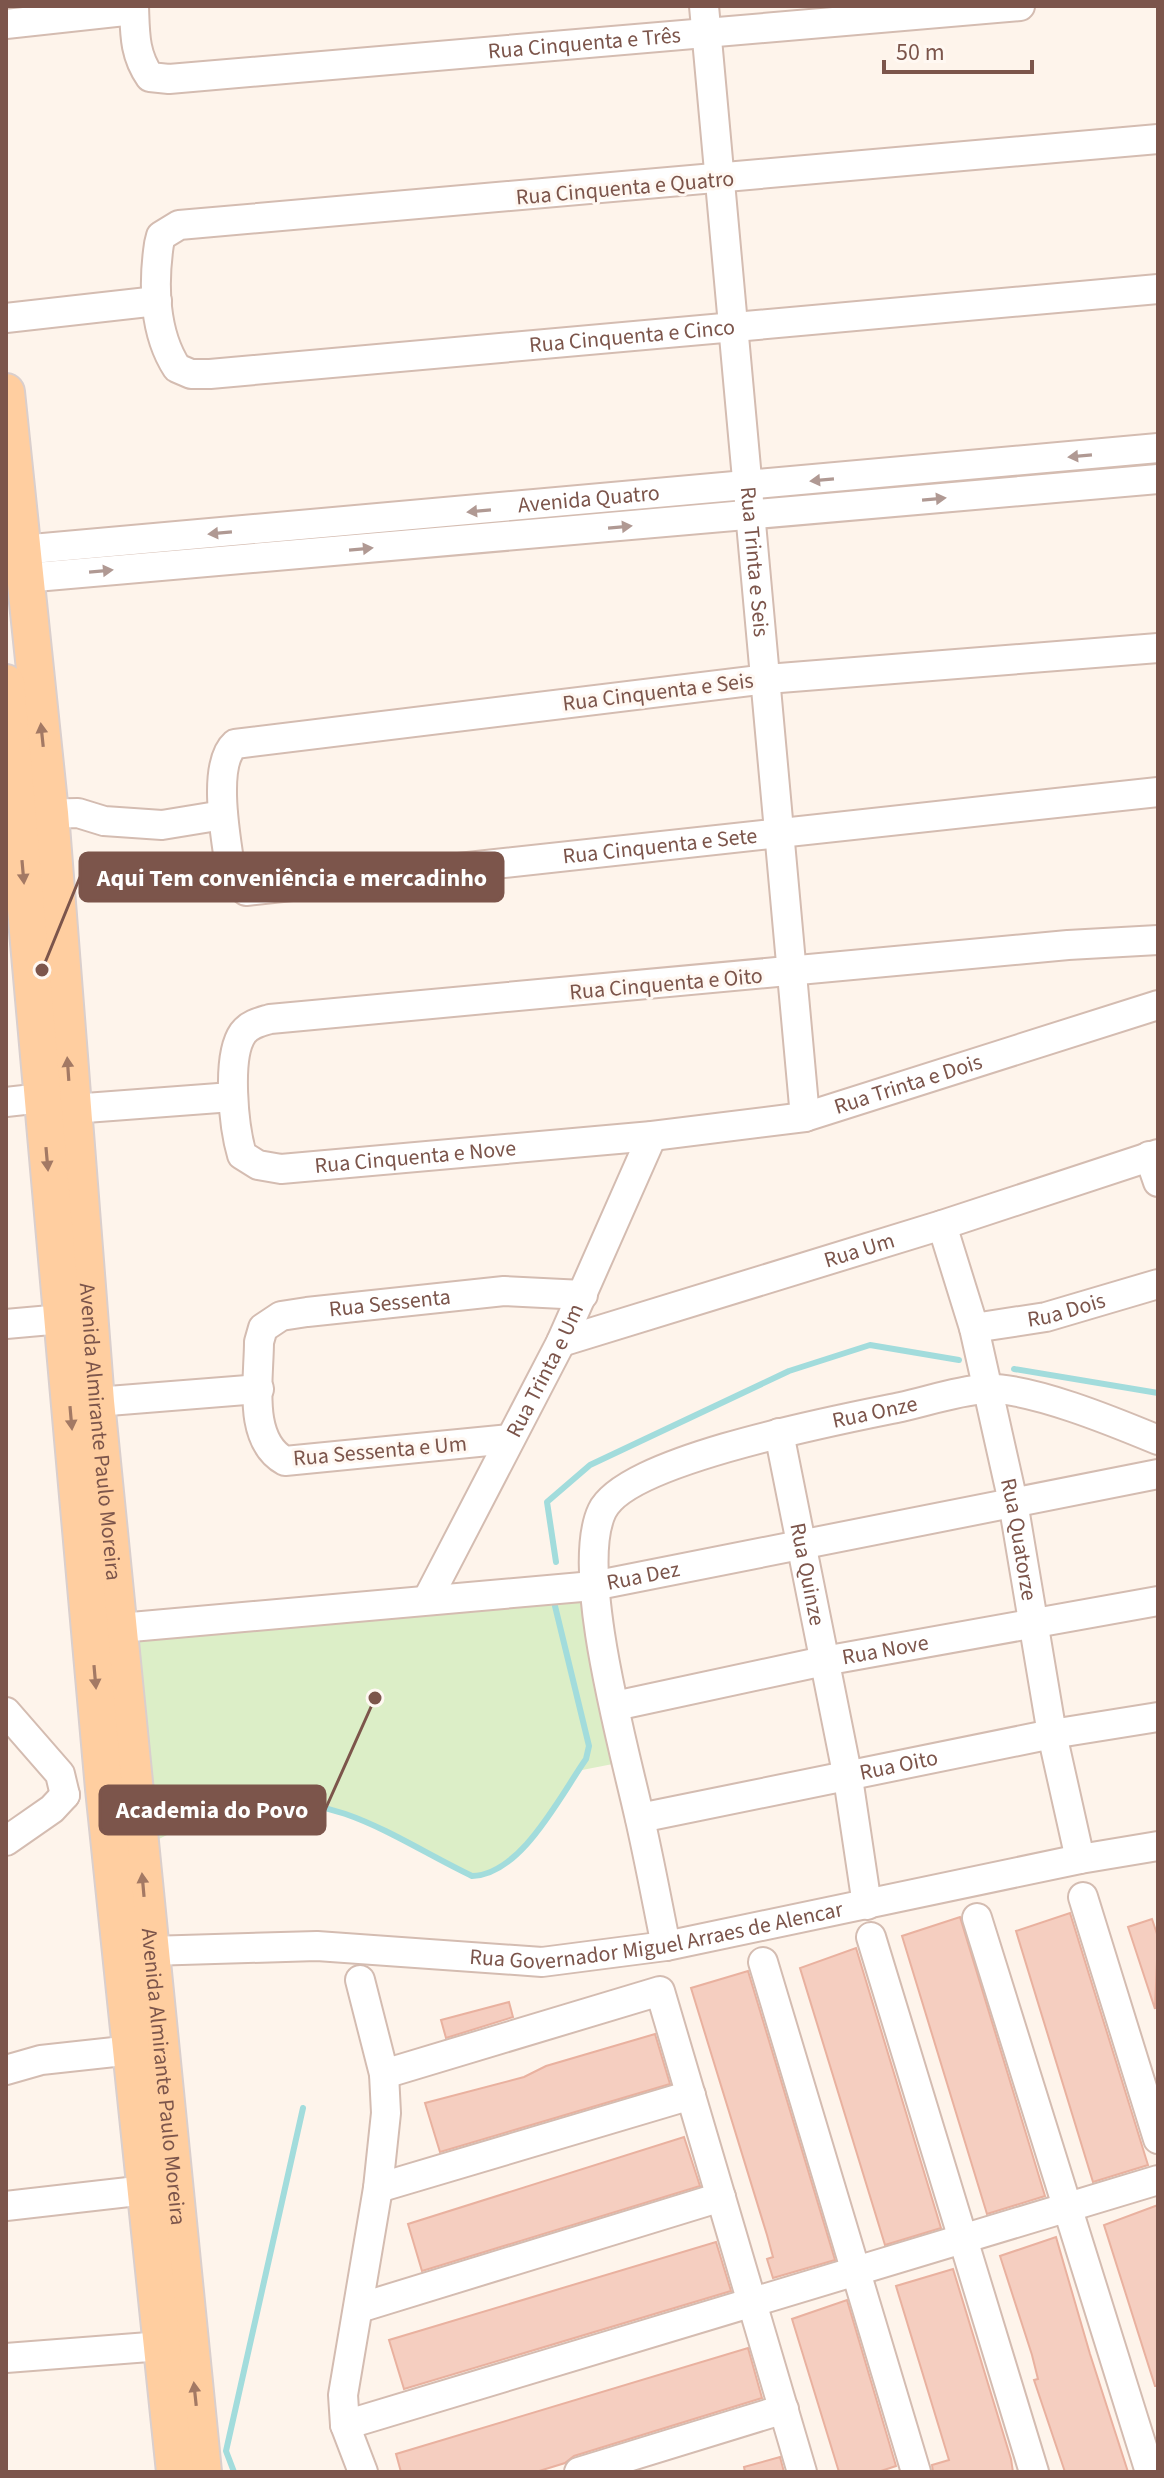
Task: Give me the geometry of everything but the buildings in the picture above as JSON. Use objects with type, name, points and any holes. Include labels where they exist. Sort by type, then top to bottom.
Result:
[{"type":"main road","name":"Avenida Almirante Paulo Moreira","points":[[6,392],[22,564],[25,814]]},
{"type":"main road","name":"Avenida Almirante Paulo Moreira","points":[[6,683],[25,814],[57,1103],[96,1402],[120,1628],[149,1951],[145,2049],[146,2190],[175,2472]]},
{"type":"main road","name":"Avenida Almirante Paulo Moreira","points":[[57,1103],[62,1319],[104,1789],[145,2049],[203,2472]]},
{"type":"street","name":"Rua Cinquenta e Três","points":[[134,8],[135,45],[150,77],[169,79],[705,19],[1020,6]]},
{"type":"street","points":[[6,24],[134,8]]},
{"type":"street","name":"Rua Trinta e Seis","points":[[705,19],[805,1117]]},
{"type":"street","name":"Rua Cinquenta e Quatro","points":[[157,301],[161,236],[179,225],[1158,139]]},
{"type":"street","name":"Rua Cinquenta e Cinco","points":[[157,301],[170,358],[177,368],[191,374],[732,329],[1158,289]]},
{"type":"street","points":[[6,318],[157,301]]},
{"type":"street","name":"Avenida Quatro","points":[[22,564],[748,487],[1158,448]]},
{"type":"street","name":"Avenida Quatro","points":[[22,564],[751,516],[1158,479]]},
{"type":"street","name":"Rua Cinquenta e Seis","points":[[223,815],[224,760],[235,744],[767,679],[1158,648]]},
{"type":"street","name":"Rua Cinquenta e Sete","points":[[223,815],[232,880],[246,891],[1158,792]]},
{"type":"street","points":[[25,814],[78,813],[104,821],[162,825],[223,815]]},
{"type":"street","name":"Rua Cinquenta e Oito","points":[[232,1097],[241,1035],[251,1025],[270,1019],[794,973],[1068,945],[1158,940]]},
{"type":"street","name":"Rua Trinta e Dois","points":[[652,1136],[805,1117],[1158,1005]]},
{"type":"street","points":[[6,1102],[232,1097]]},
{"type":"street","name":"Rua Cinquenta e Nove","points":[[232,1097],[242,1155],[258,1165],[281,1169],[652,1136]]},
{"type":"street","name":"Rua Trinta e Um","points":[[427,1600],[561,1342],[652,1136]]},
{"type":"street","name":"Rua Um","points":[[561,1342],[942,1225],[1155,1164]]},
{"type":"street","name":"Rua Quatorze","points":[[942,1225],[974,1328],[1013,1502],[1036,1620],[1052,1734],[1080,1859]]},
{"type":"street","name":"Rua Dois","points":[[974,1328],[1046,1317],[1158,1284]]},
{"type":"street","name":"Rua Sessenta","points":[[259,1389],[263,1328],[281,1316],[504,1291],[583,1295]]},
{"type":"street","points":[[6,1324],[62,1319]]},
{"type":"street","points":[[96,1402],[259,1389]]},
{"type":"street","name":"Rua Sessenta e Um","points":[[259,1389],[260,1429],[265,1445],[285,1461],[510,1439]]},
{"type":"street","name":"Rua Onze","points":[[593,1586],[603,1510],[621,1491],[643,1477],[779,1433],[986,1389],[1038,1398],[1100,1417],[1158,1440]]},
{"type":"street","name":"Rua Quinze","points":[[779,1433],[848,1778],[867,1905]]},
{"type":"street","name":"Rua Dez","points":[[120,1628],[593,1586],[1158,1474]]},
{"type":"street","points":[[593,1586],[666,1946]]},
{"type":"street","name":"Rua Nove","points":[[615,1706],[1036,1620],[1158,1601]]},
{"type":"street","points":[[6,1712],[60,1774],[65,1795]]},
{"type":"street","name":"Rua Oito","points":[[640,1818],[1052,1734],[1158,1717]]},
{"type":"street","points":[[6,1841],[52,1809],[65,1795],[104,1789]]},
{"type":"street","name":"Rua Governador Miguel Arraes de Alencar","points":[[149,1951],[317,1946],[468,1956],[512,1963],[666,1946],[1080,1859],[1158,1846]]},
{"type":"street","points":[[1083,1897],[1158,2139]]},
{"type":"street","points":[[977,1918],[1150,2472]]},
{"type":"street","points":[[871,1937],[1034,2472]]},
{"type":"street","points":[[763,1962],[916,2472]]},
{"type":"street","points":[[360,1980],[384,2074],[386,2113],[378,2188],[343,2395],[345,2425],[363,2472]]},
{"type":"street","points":[[384,2074],[660,1991],[802,2472]]},
{"type":"street","points":[[6,2070],[41,2060],[145,2049]]},
{"type":"street","points":[[378,2188],[691,2095]]},
{"type":"street","points":[[345,2425],[1158,2180]]},
{"type":"street","points":[[6,2206],[146,2190]]},
{"type":"street","points":[[359,2308],[721,2197]]},
{"type":"street","points":[[6,2358],[162,2346]]},
{"type":"street","points":[[579,2472],[784,2409]]},
{"type":"green space","points":[[587,1592],[618,1763],[577,1771],[534,1837],[506,1864],[490,1873],[472,1876],[368,1823],[342,1813],[285,1802],[254,1802],[229,1807],[157,1840],[137,1633]]},
{"type":"waterway","points":[[556,1562],[547,1502],[590,1465],[789,1371],[870,1345],[959,1360]]},
{"type":"waterway","points":[[1014,1369],[1158,1393]]},
{"type":"waterway","points":[[162,1801],[201,1819],[254,1802],[285,1801],[314,1805],[368,1823],[472,1876],[490,1872],[507,1862],[538,1831],[586,1759],[589,1746],[555,1606]]},
{"type":"waterway","points":[[234,2472],[226,2451],[303,2108]]},
{"type":"place","name":"Aqui Tem conveniência e mercadinho","points":[[42,970]]},
{"type":"place","name":"Academia do Povo","points":[[375,1698]]}]
